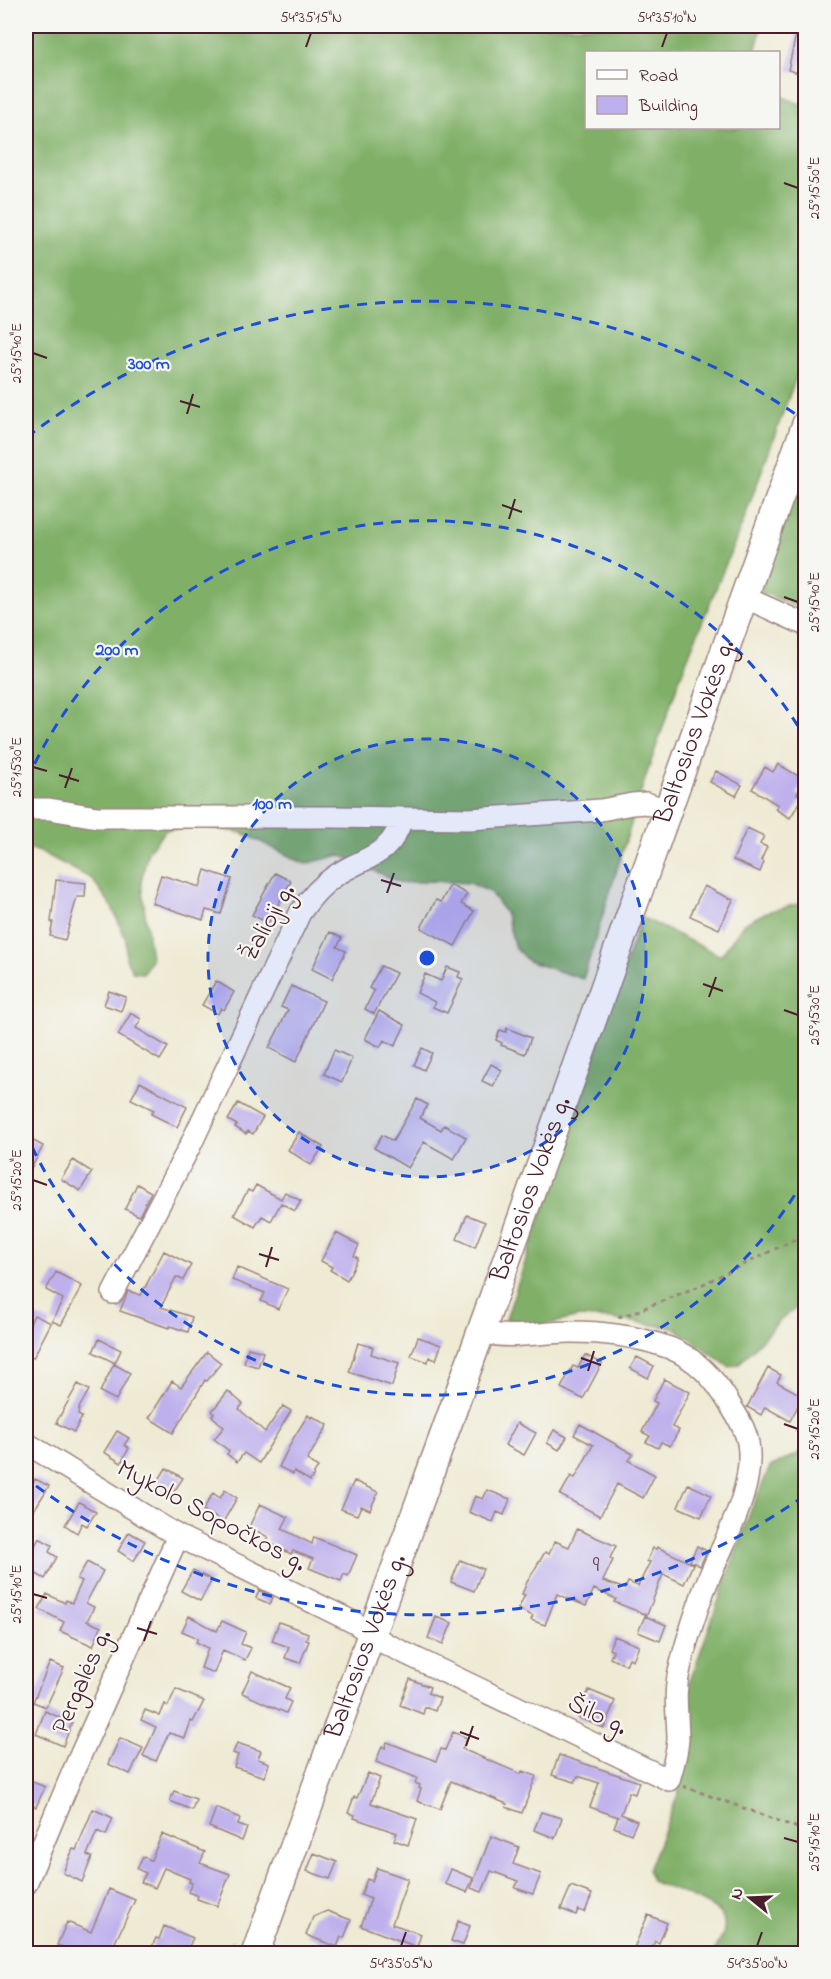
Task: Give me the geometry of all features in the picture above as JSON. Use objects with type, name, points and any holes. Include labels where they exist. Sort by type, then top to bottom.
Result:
[{"type":"main road","name":"Baltosios Vokės g.","points":[[255,1953],[669,811],[806,424]]},
{"type":"street","points":[[744,597],[806,625]]},
{"type":"street","points":[[26,809],[49,809],[97,817],[333,816],[470,819],[601,810],[646,803],[669,811]]},
{"type":"street","name":"Žalioji g.","points":[[113,1293],[191,1144],[300,913],[314,893],[336,875],[379,854],[393,841],[402,818]]},
{"type":"street","points":[[481,1332],[509,1337],[572,1332],[615,1335],[662,1345],[685,1356],[714,1380],[741,1422],[748,1443],[749,1466],[742,1496],[704,1589],[680,1668],[675,1689],[678,1741],[675,1763],[669,1780]]},
{"type":"street","name":"Mykolo Sopočkos g.","points":[[26,1443],[178,1536],[356,1623],[372,1634]]},
{"type":"street","name":"Pergalės g.","points":[[26,1884],[72,1774],[178,1536]]},
{"type":"street","name":"Šilo g.","points":[[372,1634],[386,1644],[669,1780]]},
{"type":"path","points":[[611,1319],[697,1287],[806,1234]]},
{"type":"path","points":[[669,1780],[806,1831]]},
{"type":"green space","points":[[26,26],[762,26],[755,51],[585,51],[585,129],[780,129],[780,95],[805,106],[806,350],[743,522],[682,672],[645,779],[583,979],[528,961],[515,948],[506,914],[490,892],[470,883],[432,881],[401,883],[340,855],[305,864],[243,833],[201,826],[166,830],[148,851],[141,882],[151,959],[143,973],[133,972],[126,959],[126,940],[111,905],[92,879],[43,853],[26,847]]},
{"type":"green space","points":[[805,456],[805,610],[756,590]]},
{"type":"green space","points":[[805,902],[805,1301],[777,1323],[739,1364],[729,1367],[675,1328],[579,1317],[536,1327],[506,1319],[641,917],[721,956],[743,924],[767,912]]},
{"type":"green space","points":[[805,1450],[805,1953],[713,1953],[722,1937],[723,1918],[712,1908],[691,1897],[651,1881],[648,1870],[679,1792],[688,1733],[688,1687],[751,1510],[770,1467]]},
{"type":"building","points":[[798,26],[806,26],[806,44],[799,73],[788,70]]},
{"type":"building","points":[[778,764],[805,780],[797,794],[803,797],[790,818],[775,809],[778,805],[752,789],[765,767],[773,772]]},
{"type":"building","points":[[716,771],[742,785],[736,796],[710,782]]},
{"type":"building","points":[[747,828],[764,836],[760,844],[767,847],[761,860],[764,862],[760,872],[733,860]]},
{"type":"building","points":[[205,870],[232,879],[221,914],[206,910],[203,920],[152,903],[161,875],[200,887]]},
{"type":"building","points":[[275,873],[291,881],[268,923],[252,915]]},
{"type":"building","points":[[56,880],[86,883],[85,897],[77,897],[65,940],[50,936]]},
{"type":"building","points":[[450,885],[467,894],[461,904],[474,911],[455,946],[421,928],[436,900],[441,902]]},
{"type":"building","points":[[704,886],[733,900],[719,929],[690,916]]},
{"type":"building","points":[[330,932],[342,938],[337,947],[346,951],[332,979],[312,969]]},
{"type":"building","points":[[381,966],[396,973],[374,1014],[365,1009],[374,991],[369,988]]},
{"type":"building","points":[[447,967],[460,972],[458,977],[463,979],[447,1013],[433,1007],[435,1002],[417,993],[425,974],[441,981]]},
{"type":"building","points":[[216,981],[234,992],[224,1010],[221,1008],[218,1014],[202,1005]]},
{"type":"building","points":[[291,986],[324,1001],[296,1062],[269,1048],[288,1010],[281,1007]]},
{"type":"building","points":[[109,991],[126,997],[121,1011],[104,1005]]},
{"type":"building","points":[[379,1011],[405,1025],[395,1046],[384,1040],[380,1047],[365,1039]]},
{"type":"building","points":[[131,1013],[141,1019],[136,1028],[168,1047],[160,1060],[118,1035]]},
{"type":"building","points":[[507,1028],[531,1038],[525,1054],[501,1045],[502,1043],[496,1040],[500,1030],[506,1032]]},
{"type":"building","points":[[422,1048],[432,1053],[424,1070],[414,1065]]},
{"type":"building","points":[[334,1050],[352,1058],[342,1082],[324,1074]]},
{"type":"building","points":[[491,1064],[502,1070],[493,1086],[482,1081]]},
{"type":"building","points":[[140,1082],[187,1107],[177,1127],[151,1114],[154,1110],[131,1099]]},
{"type":"building","points":[[417,1099],[428,1105],[420,1118],[441,1130],[444,1125],[466,1137],[454,1159],[424,1142],[408,1168],[374,1148],[382,1135],[393,1141]]},
{"type":"building","points":[[238,1103],[263,1117],[253,1134],[248,1131],[246,1134],[228,1120]]},
{"type":"building","points":[[299,1132],[323,1147],[311,1165],[288,1150]]},
{"type":"building","points":[[30,1139],[43,1146],[26,1178],[26,1147]]},
{"type":"building","points":[[73,1160],[92,1172],[80,1191],[61,1179]]},
{"type":"building","points":[[137,1184],[151,1192],[139,1216],[125,1209]]},
{"type":"building","points":[[256,1185],[281,1199],[285,1192],[301,1201],[295,1211],[281,1203],[271,1221],[262,1216],[255,1227],[234,1215],[248,1190],[252,1192]]},
{"type":"building","points":[[467,1215],[485,1222],[475,1247],[457,1239]]},
{"type":"building","points":[[336,1233],[359,1245],[354,1256],[358,1258],[347,1280],[330,1270],[332,1267],[321,1261]]},
{"type":"building","points":[[164,1251],[191,1265],[183,1280],[176,1277],[161,1307],[192,1317],[188,1332],[120,1311],[128,1291],[141,1295]]},
{"type":"building","points":[[237,1267],[288,1289],[278,1309],[261,1301],[265,1293],[232,1280]]},
{"type":"building","points":[[56,1272],[82,1286],[61,1325],[52,1321],[63,1299],[46,1290]]},
{"type":"building","points":[[34,1315],[51,1323],[33,1358],[26,1354],[26,1332]]},
{"type":"building","points":[[418,1337],[441,1345],[436,1360],[429,1357],[428,1362],[411,1356]]},
{"type":"building","points":[[99,1339],[121,1350],[115,1363],[93,1352]]},
{"type":"building","points":[[358,1343],[373,1347],[371,1354],[399,1363],[392,1386],[349,1372]]},
{"type":"building","points":[[248,1348],[263,1352],[258,1367],[244,1363]]},
{"type":"building","points":[[207,1352],[221,1363],[207,1381],[205,1380],[173,1433],[149,1418],[172,1381],[181,1387]]},
{"type":"building","points":[[585,1355],[602,1363],[583,1399],[561,1388],[573,1366],[578,1368]]},
{"type":"building","points":[[637,1357],[654,1366],[648,1378],[630,1368]]},
{"type":"building","points":[[114,1364],[130,1373],[116,1400],[100,1392]]},
{"type":"building","points":[[768,1368],[781,1375],[777,1382],[803,1396],[790,1421],[765,1407],[761,1415],[747,1407]]},
{"type":"building","points":[[664,1379],[690,1392],[672,1427],[679,1430],[670,1446],[661,1442],[658,1448],[646,1442],[650,1436],[642,1432],[657,1403],[653,1401]]},
{"type":"building","points":[[78,1384],[89,1390],[79,1408],[78,1415],[82,1417],[74,1432],[56,1423]]},
{"type":"building","points":[[228,1391],[243,1404],[239,1409],[265,1432],[283,1406],[291,1411],[259,1463],[244,1453],[237,1462],[227,1454],[229,1451],[214,1439],[224,1427],[212,1416],[214,1414],[212,1411]]},
{"type":"building","points":[[308,1415],[328,1425],[307,1460],[318,1467],[310,1481],[294,1471],[293,1474],[279,1467]]},
{"type":"building","points":[[517,1423],[536,1433],[524,1455],[505,1445]]},
{"type":"building","points":[[580,1424],[633,1454],[629,1461],[655,1475],[643,1498],[617,1484],[600,1516],[560,1495],[571,1476],[575,1478],[593,1445],[574,1435]]},
{"type":"building","points":[[554,1430],[567,1437],[559,1450],[547,1443]]},
{"type":"building","points":[[117,1431],[129,1438],[124,1445],[129,1448],[121,1463],[104,1452]]},
{"type":"building","points":[[166,1468],[183,1478],[173,1493],[157,1483]]},
{"type":"building","points":[[35,1479],[49,1486],[26,1523],[26,1497]]},
{"type":"building","points":[[354,1481],[378,1492],[370,1510],[361,1506],[357,1515],[341,1509]]},
{"type":"building","points":[[688,1484],[711,1495],[701,1517],[678,1507]]},
{"type":"building","points":[[225,1490],[237,1498],[223,1522],[203,1510],[213,1493],[220,1498]]},
{"type":"building","points":[[487,1490],[510,1499],[504,1515],[497,1512],[493,1522],[469,1512],[475,1496],[483,1499]]},
{"type":"building","points":[[79,1502],[96,1512],[87,1526],[82,1523],[77,1533],[65,1525]]},
{"type":"building","points":[[260,1504],[288,1517],[282,1529],[312,1544],[314,1537],[357,1555],[348,1576],[344,1574],[341,1581],[309,1568],[313,1559],[293,1551],[291,1554],[266,1541],[268,1537],[249,1527]]},
{"type":"building","points":[[577,1529],[616,1546],[610,1558],[613,1560],[603,1581],[625,1589],[628,1582],[638,1586],[650,1562],[647,1561],[653,1548],[657,1547],[693,1564],[684,1584],[663,1574],[647,1615],[614,1602],[616,1599],[594,1589],[586,1606],[557,1594],[545,1625],[531,1620],[533,1616],[518,1609],[525,1595],[522,1594],[527,1582],[545,1552],[549,1554],[555,1541],[569,1547]]},
{"type":"building","points":[[129,1532],[145,1541],[134,1561],[118,1551]]},
{"type":"building","points":[[39,1538],[52,1545],[49,1552],[57,1557],[45,1579],[26,1568]]},
{"type":"building","points":[[697,1546],[707,1551],[700,1566],[690,1561]]},
{"type":"building","points":[[460,1560],[483,1569],[474,1591],[451,1582]]},
{"type":"building","points":[[87,1562],[103,1571],[86,1603],[94,1607],[87,1621],[101,1627],[93,1646],[60,1631],[64,1622],[39,1609],[47,1594],[65,1603],[66,1600],[72,1603],[82,1581],[77,1579]]},
{"type":"building","points":[[193,1570],[212,1580],[200,1601],[181,1591]]},
{"type":"building","points":[[259,1590],[273,1597],[270,1604],[256,1598]]},
{"type":"building","points":[[189,1616],[217,1631],[222,1621],[246,1632],[241,1644],[251,1648],[245,1660],[223,1650],[214,1673],[201,1668],[208,1648],[196,1642],[198,1638],[182,1631]]},
{"type":"building","points":[[645,1616],[666,1625],[660,1641],[638,1632]]},
{"type":"building","points":[[436,1617],[452,1623],[443,1644],[428,1638]]},
{"type":"building","points":[[279,1622],[308,1633],[306,1640],[309,1641],[300,1663],[285,1658],[289,1647],[272,1641]]},
{"type":"building","points":[[614,1636],[639,1646],[633,1660],[629,1658],[626,1665],[610,1658],[613,1651],[609,1649]]},
{"type":"building","points":[[50,1662],[64,1668],[46,1707],[33,1702]]},
{"type":"building","points":[[252,1671],[290,1688],[285,1699],[291,1702],[286,1713],[242,1693]]},
{"type":"building","points":[[410,1679],[430,1687],[428,1693],[440,1698],[435,1711],[425,1707],[423,1714],[400,1705]]},
{"type":"building","points":[[176,1689],[204,1701],[193,1722],[191,1721],[185,1738],[169,1733],[156,1761],[143,1756],[156,1727],[141,1720],[145,1710],[160,1716],[165,1704],[168,1706]]},
{"type":"building","points":[[589,1690],[615,1701],[604,1728],[577,1717]]},
{"type":"building","points":[[45,1711],[72,1723],[63,1746],[36,1734]]},
{"type":"building","points":[[453,1732],[467,1738],[462,1749],[521,1774],[522,1771],[536,1776],[522,1813],[506,1807],[507,1804],[451,1781],[440,1809],[417,1801],[421,1789],[420,1785],[415,1783],[417,1778],[376,1762],[382,1746],[385,1748],[387,1742],[436,1761],[441,1749],[445,1750]]},
{"type":"building","points":[[120,1738],[143,1748],[130,1774],[108,1764]]},
{"type":"building","points":[[237,1743],[261,1751],[258,1759],[269,1763],[265,1777],[234,1767],[238,1755],[233,1753]]},
{"type":"building","points":[[559,1755],[639,1782],[635,1794],[629,1792],[621,1814],[637,1821],[631,1834],[614,1827],[618,1817],[590,1807],[599,1783],[578,1776],[575,1782],[552,1775]]},
{"type":"building","points":[[368,1773],[380,1778],[371,1803],[417,1819],[408,1845],[394,1840],[397,1833],[354,1818],[355,1815],[348,1813]]},
{"type":"building","points":[[28,1780],[45,1787],[36,1807],[26,1802]]},
{"type":"building","points":[[174,1791],[196,1799],[192,1810],[170,1801]]},
{"type":"building","points":[[216,1808],[240,1818],[238,1825],[247,1828],[242,1841],[209,1827]]},
{"type":"building","points":[[93,1809],[113,1818],[106,1835],[97,1831],[87,1855],[92,1857],[82,1882],[63,1873],[73,1849],[76,1850]]},
{"type":"building","points":[[541,1812],[562,1818],[555,1838],[534,1830]]},
{"type":"building","points":[[162,1834],[205,1852],[200,1863],[230,1874],[217,1906],[197,1899],[198,1896],[188,1892],[192,1883],[189,1882],[190,1879],[164,1868],[155,1888],[141,1882],[146,1873],[137,1869],[143,1857],[151,1860]]},
{"type":"building","points":[[491,1836],[519,1847],[513,1864],[541,1874],[533,1894],[515,1888],[518,1881],[491,1871],[482,1892],[471,1888]]},
{"type":"building","points":[[314,1853],[337,1862],[330,1879],[307,1871]]},
{"type":"building","points":[[377,1868],[408,1879],[392,1924],[421,1934],[417,1947],[361,1926],[371,1899],[361,1895],[367,1879],[372,1881]]},
{"type":"building","points":[[451,1869],[473,1878],[467,1892],[445,1884]]},
{"type":"building","points":[[571,1886],[592,1894],[585,1912],[578,1910],[576,1915],[561,1909]]},
{"type":"building","points":[[109,1889],[135,1900],[110,1953],[77,1953],[57,1945],[67,1922],[91,1932]]},
{"type":"building","points":[[327,1911],[351,1920],[344,1938],[341,1937],[337,1947],[306,1935],[313,1917]]},
{"type":"building","points":[[648,1915],[667,1923],[659,1943],[655,1941],[650,1953],[634,1948]]},
{"type":"building","points":[[458,1921],[470,1926],[463,1945],[451,1941]]},
{"type":"building","points":[[164,1926],[193,1938],[186,1953],[149,1953],[156,1938],[159,1939]]}]
